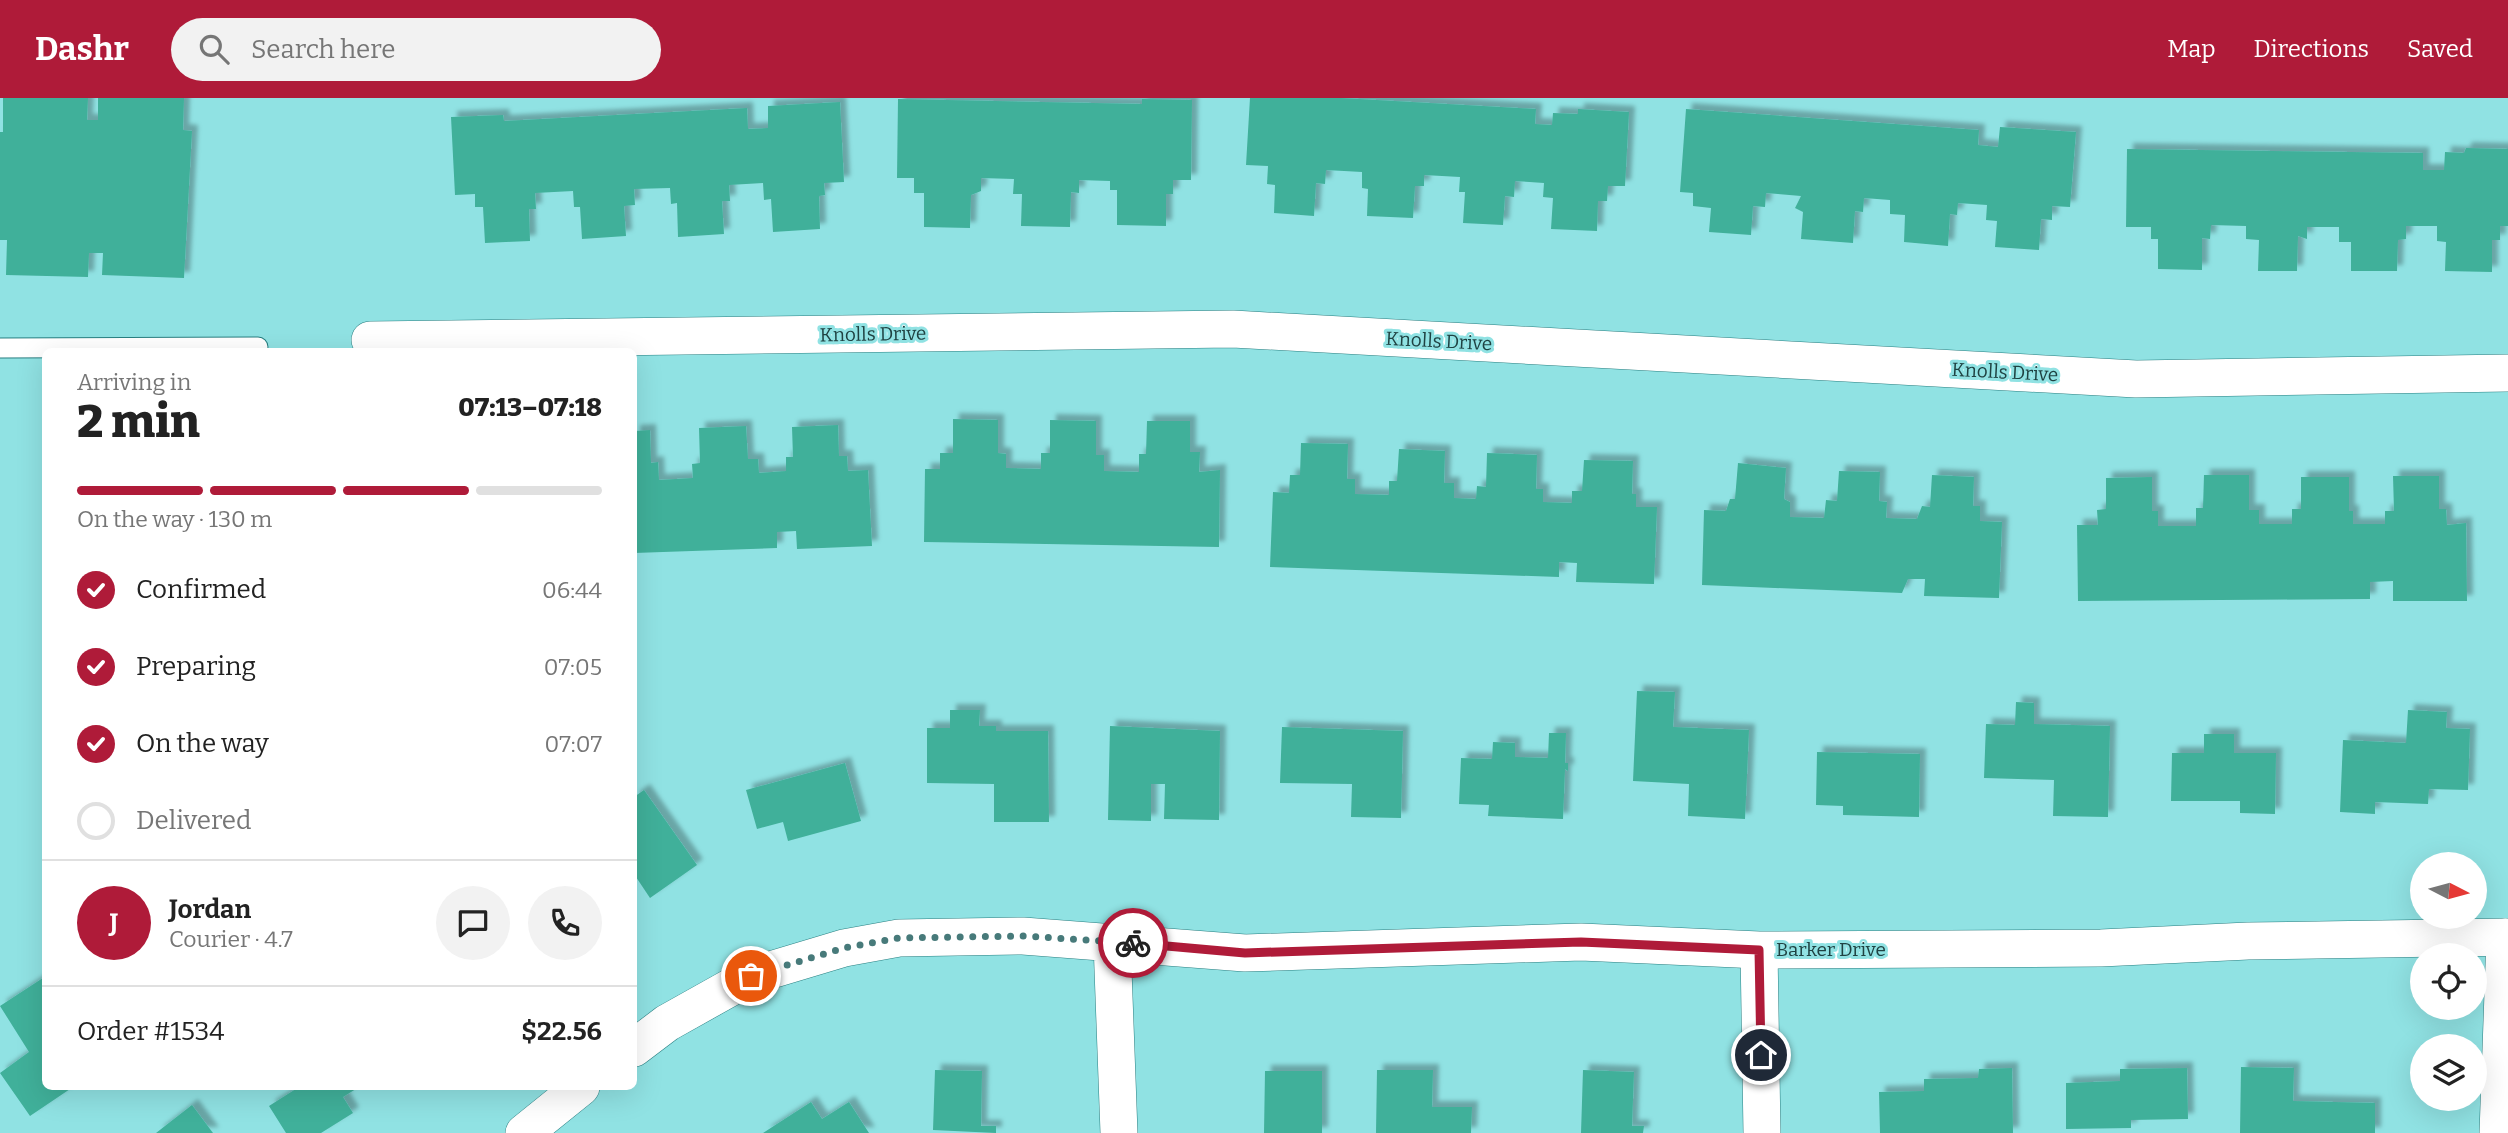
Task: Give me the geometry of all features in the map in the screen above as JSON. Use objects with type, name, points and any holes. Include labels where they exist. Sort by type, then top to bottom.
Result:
[{"type":"street","name":"Knolls Drive","points":[[370,340],[1233,329],[2136,379],[2508,373]]},
{"type":"street","name":"Barker Drive","points":[[637,1046],[667,1023],[751,976],[844,948],[899,938],[1023,936],[1245,953],[1581,942],[1759,950],[2101,948],[2248,940],[2395,941],[2506,937]]},
{"type":"street","points":[[2498,1133],[2506,937]]},
{"type":"street","points":[[1112,942],[1119,1133]]},
{"type":"street","points":[[1759,950],[1762,1133]]},
{"type":"street","points":[[524,1133],[566,1091]]},
{"type":"lane","points":[[0,348],[258,347]]},
{"type":"building","points":[[3,98],[88,98],[87,120],[98,120],[98,98],[184,98],[183,130],[192,131],[184,278],[102,275],[103,253],[89,253],[88,277],[6,275],[7,240],[0,240],[0,132],[3,132]]},
{"type":"building","points":[[1250,98],[1341,98],[1536,109],[1535,124],[1552,125],[1553,113],[1578,114],[1578,109],[1629,112],[1625,186],[1608,186],[1607,201],[1598,201],[1597,231],[1551,229],[1553,198],[1543,197],[1544,183],[1515,181],[1514,197],[1505,196],[1503,225],[1463,223],[1465,192],[1459,192],[1460,177],[1424,175],[1424,186],[1415,186],[1413,218],[1367,216],[1368,189],[1362,188],[1362,172],[1326,170],[1325,184],[1316,183],[1314,216],[1274,213],[1275,185],[1267,184],[1268,166],[1246,165]]},
{"type":"building","points":[[898,99],[1142,104],[1142,99],[1192,100],[1191,180],[1173,180],[1173,194],[1166,194],[1166,226],[1117,225],[1117,190],[1110,190],[1110,181],[1079,180],[1079,193],[1071,192],[1070,227],[1021,226],[1022,194],[1013,194],[1014,179],[981,178],[981,191],[971,195],[970,228],[924,227],[924,193],[914,193],[914,178],[897,178]]},
{"type":"building","points":[[840,102],[844,182],[824,183],[825,195],[819,196],[820,229],[773,232],[771,199],[764,200],[763,183],[729,185],[730,201],[722,201],[724,234],[678,237],[677,203],[671,204],[670,188],[634,189],[635,205],[624,206],[626,236],[582,239],[580,207],[574,207],[573,191],[535,193],[536,209],[529,209],[530,241],[485,243],[483,207],[475,207],[475,194],[455,195],[451,117],[503,115],[504,121],[747,108],[748,129],[768,128],[768,106]]},
{"type":"building","points":[[1686,109],[1979,130],[1978,145],[1998,147],[2000,127],[2076,132],[2070,207],[2052,206],[2052,220],[2041,219],[2039,250],[1995,247],[1997,221],[1986,220],[1987,205],[1958,203],[1957,215],[1950,214],[1948,246],[1904,242],[1905,215],[1890,214],[1890,200],[1864,198],[1863,212],[1855,211],[1853,243],[1801,239],[1803,212],[1795,208],[1801,196],[1766,193],[1765,207],[1753,206],[1751,235],[1709,232],[1711,208],[1693,206],[1693,193],[1680,192]]},
{"type":"building","points":[[2466,148],[2508,149],[2508,226],[2500,226],[2500,240],[2492,240],[2492,272],[2445,271],[2446,242],[2437,241],[2437,226],[2406,226],[2406,239],[2398,240],[2397,271],[2351,271],[2351,242],[2339,242],[2339,227],[2307,227],[2307,239],[2298,236],[2297,271],[2258,271],[2259,240],[2246,239],[2246,226],[2211,225],[2210,239],[2202,238],[2202,270],[2158,269],[2158,239],[2151,239],[2151,227],[2126,227],[2127,149],[2423,153],[2423,170],[2444,170],[2445,152],[2464,153]]},
{"type":"building","points":[[953,419],[998,420],[998,453],[1006,454],[1006,468],[1041,469],[1041,453],[1050,453],[1050,420],[1096,421],[1096,455],[1104,455],[1104,471],[1139,472],[1139,454],[1146,454],[1147,421],[1190,421],[1190,452],[1200,452],[1199,472],[1220,470],[1219,547],[924,542],[925,469],[940,469],[940,453],[953,453]]},
{"type":"building","points":[[838,425],[839,456],[847,456],[848,471],[868,470],[872,546],[797,549],[796,531],[777,532],[777,548],[637,553],[637,431],[650,430],[651,463],[658,462],[659,480],[693,478],[692,464],[700,463],[699,428],[746,426],[748,459],[758,459],[759,473],[786,471],[786,457],[793,457],[792,427]]},
{"type":"building","points":[[1301,443],[1348,444],[1347,479],[1355,479],[1355,494],[1389,495],[1389,481],[1397,481],[1399,449],[1445,451],[1444,483],[1454,483],[1454,498],[1476,499],[1477,486],[1486,487],[1487,453],[1537,455],[1536,489],[1543,489],[1543,502],[1572,503],[1572,491],[1582,491],[1584,460],[1633,461],[1632,494],[1636,494],[1636,507],[1657,507],[1654,584],[1576,582],[1577,563],[1559,562],[1559,577],[1270,567],[1273,492],[1289,493],[1290,475],[1300,475]]},
{"type":"building","points":[[1738,463],[1786,468],[1784,499],[1790,502],[1790,517],[1824,518],[1826,500],[1837,501],[1839,471],[1880,472],[1879,501],[1887,502],[1886,518],[1917,519],[1922,506],[1930,507],[1932,475],[1974,477],[1973,506],[1980,506],[1980,521],[2002,522],[1999,598],[1924,596],[1925,579],[1908,579],[1902,593],[1702,585],[1704,510],[1726,511],[1730,499],[1735,499]]},
{"type":"building","points":[[2204,475],[2249,475],[2249,510],[2259,510],[2259,524],[2292,524],[2292,509],[2301,509],[2301,477],[2349,477],[2349,511],[2353,511],[2353,524],[2385,524],[2385,511],[2394,511],[2393,476],[2439,476],[2439,509],[2446,509],[2447,525],[2466,523],[2467,601],[2393,601],[2393,581],[2370,582],[2370,599],[2078,601],[2077,525],[2098,525],[2097,510],[2106,509],[2106,478],[2152,477],[2152,511],[2158,511],[2158,526],[2196,526],[2196,508],[2203,508]]},
{"type":"building","points":[[1637,691],[1675,692],[1673,727],[1749,730],[1745,819],[1688,816],[1689,784],[1633,781]]},
{"type":"building","points":[[2016,702],[2034,703],[2034,724],[2110,726],[2108,817],[2053,816],[2054,780],[1984,778],[1986,724],[2015,725]]},
{"type":"building","points":[[950,710],[980,710],[979,726],[996,726],[996,731],[1048,731],[1049,822],[994,822],[994,784],[927,783],[927,728],[950,728]]},
{"type":"building","points":[[2408,710],[2447,712],[2446,728],[2470,729],[2468,790],[2429,789],[2428,804],[2375,802],[2375,814],[2340,812],[2343,740],[2406,743]]},
{"type":"building","points":[[1110,726],[1220,731],[1219,820],[1164,819],[1165,784],[1151,784],[1151,821],[1108,820]]},
{"type":"building","points":[[1282,727],[1403,731],[1401,818],[1351,817],[1352,784],[1280,783]]},
{"type":"building","points":[[1549,733],[1566,733],[1565,763],[1568,763],[1568,771],[1565,769],[1563,819],[1488,816],[1489,805],[1459,804],[1461,758],[1492,759],[1493,742],[1515,743],[1515,757],[1548,758]]},
{"type":"building","points":[[2204,734],[2234,734],[2234,753],[2276,753],[2275,814],[2240,813],[2240,801],[2171,801],[2172,753],[2204,753]]},
{"type":"building","points":[[1817,752],[1920,754],[1919,817],[1843,815],[1843,806],[1816,805]]},
{"type":"building","points":[[845,763],[861,821],[788,841],[783,822],[757,829],[746,790]]},
{"type":"building","points":[[644,790],[697,865],[650,898],[637,878],[637,795]]},
{"type":"building","points":[[42,979],[42,1090],[69,1090],[30,1116],[0,1073],[29,1052],[0,1006]]},
{"type":"building","points":[[2241,1067],[2294,1068],[2293,1101],[2375,1103],[2375,1133],[2240,1133]]},
{"type":"building","points":[[2012,1068],[2013,1133],[1880,1133],[1879,1092],[1924,1091],[1924,1079],[1978,1078],[1979,1069]]},
{"type":"building","points":[[2187,1068],[2188,1119],[2131,1120],[2131,1128],[2066,1129],[2066,1083],[2120,1081],[2120,1069]]},
{"type":"building","points":[[935,1070],[982,1071],[981,1126],[996,1126],[996,1133],[933,1130]]},
{"type":"building","points":[[1377,1070],[1433,1070],[1432,1107],[1472,1107],[1471,1133],[1376,1133]]},
{"type":"building","points":[[1583,1070],[1634,1072],[1632,1126],[1644,1126],[1643,1133],[1581,1133]]},
{"type":"building","points":[[1265,1071],[1322,1071],[1322,1133],[1264,1133]]},
{"type":"building","points":[[294,1090],[354,1090],[343,1097],[353,1113],[321,1133],[286,1133],[269,1106]]},
{"type":"building","points":[[811,1102],[822,1119],[849,1102],[869,1133],[763,1133]]},
{"type":"building","points":[[192,1105],[213,1133],[156,1133]]},
{"type":"way so far","points":[[751,976],[844,948],[899,938],[1023,936],[1133,943]]},
{"type":"route","points":[[1133,943],[1245,953],[1581,942],[1759,950],[1761,1055]]}]
